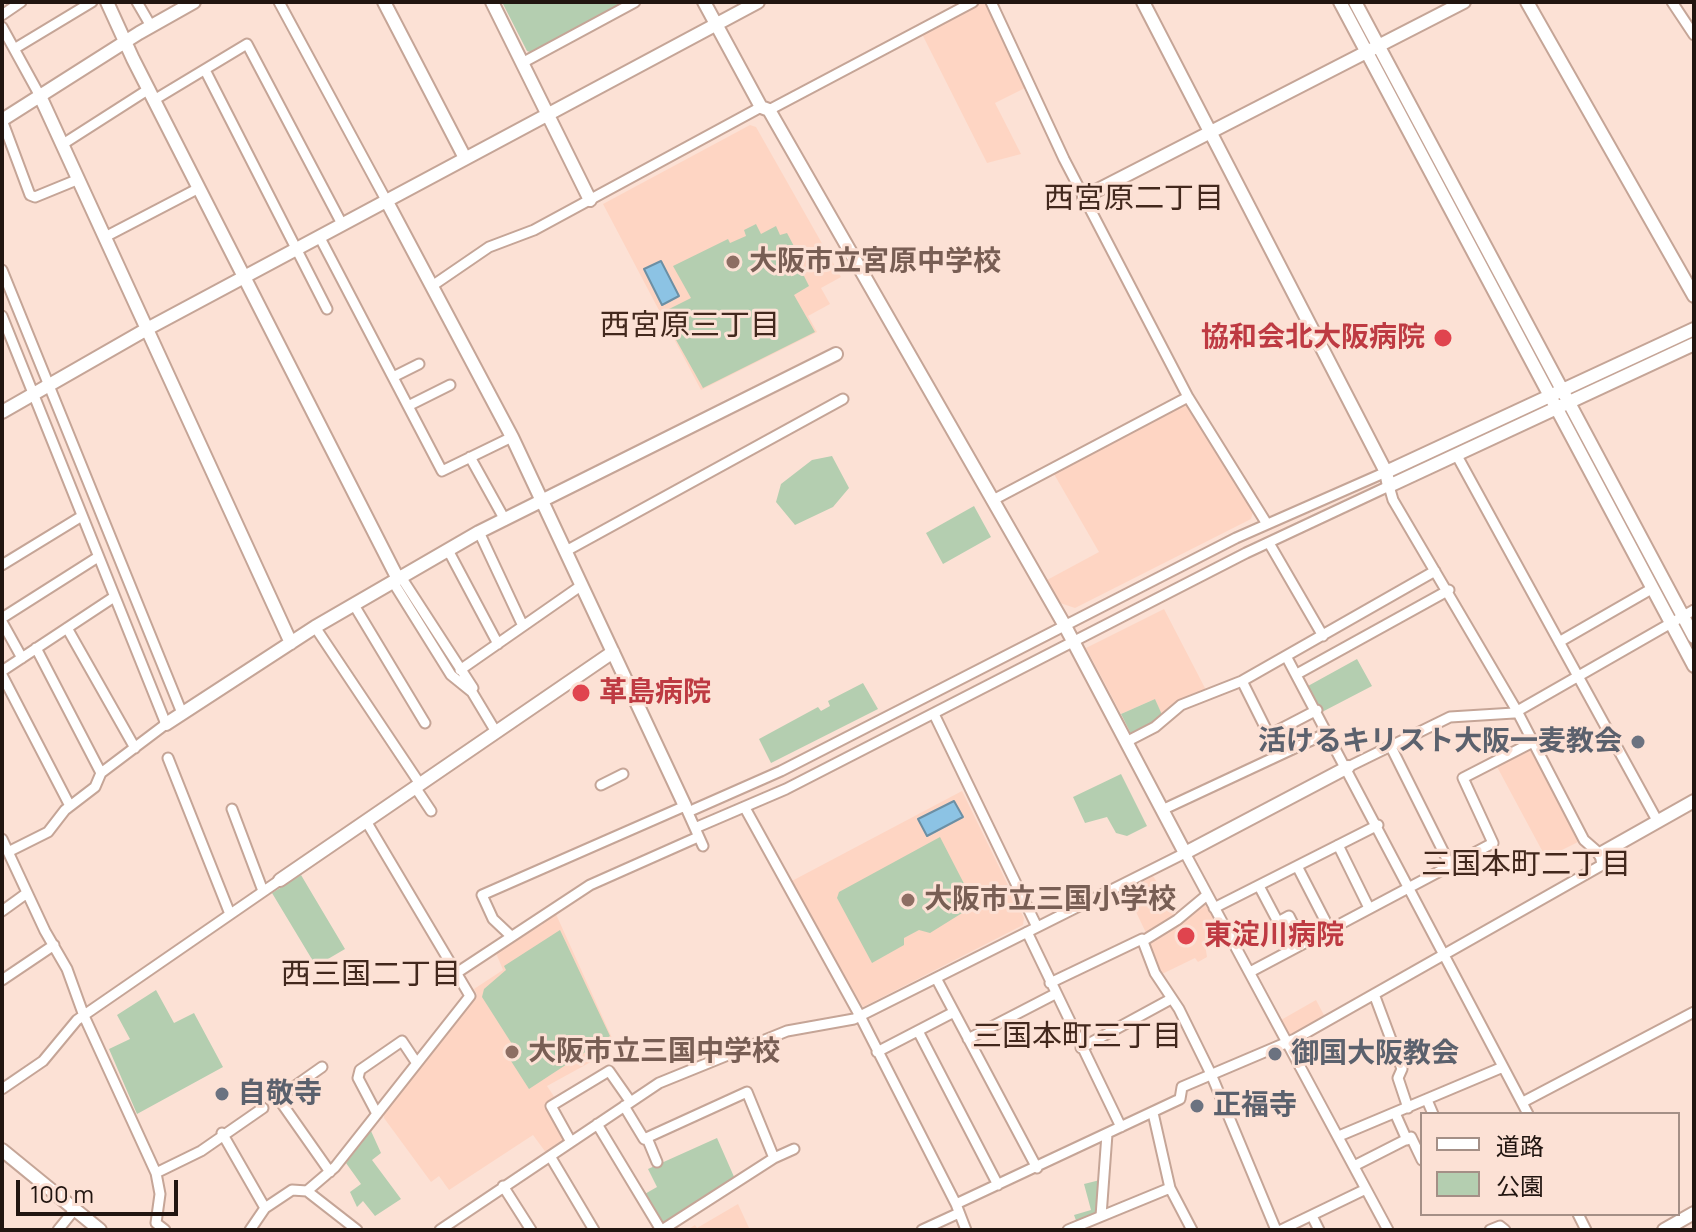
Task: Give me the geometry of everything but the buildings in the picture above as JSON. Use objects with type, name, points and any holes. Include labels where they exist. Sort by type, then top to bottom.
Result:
[{"type":"street","points":[[2,15],[21,2]]},
{"type":"street","points":[[14,49],[92,2]]},
{"type":"street","points":[[107,2],[151,95],[398,579],[451,675],[472,692],[498,731]]},
{"type":"street","points":[[137,2],[151,26]]},
{"type":"street","points":[[79,179],[35,197],[30,195],[2,120],[194,2]]},
{"type":"street","points":[[279,2],[512,437],[699,837]]},
{"type":"street","points":[[384,2],[465,158]]},
{"type":"street","points":[[492,2],[590,200]]},
{"type":"street","points":[[522,63],[635,2]]},
{"type":"street","points":[[704,2],[1065,626],[1388,1230]]},
{"type":"street","points":[[2,412],[147,329],[758,2]]},
{"type":"street","points":[[432,286],[494,244],[534,230],[973,2]]},
{"type":"street","points":[[991,2],[1084,197],[1188,397],[1267,524]]},
{"type":"street","points":[[922,1230],[998,1185],[1180,1099],[1182,1087],[1286,1042],[1602,865],[1600,854],[1584,840],[1449,590],[1393,500],[1388,479],[1143,2]]},
{"type":"street","points":[[1340,2],[1373,49],[1559,398],[1694,666]]},
{"type":"street","points":[[1355,2],[1373,49]]},
{"type":"street","points":[[1084,197],[1464,2]]},
{"type":"street","points":[[1527,2],[1694,296]]},
{"type":"street","points":[[1672,2],[1694,35]]},
{"type":"street","points":[[2,27],[63,144],[291,643]]},
{"type":"street","points":[[63,144],[151,95],[205,70],[247,44],[342,224]]},
{"type":"street","points":[[205,70],[327,309]]},
{"type":"street","points":[[105,237],[199,188]]},
{"type":"street","points":[[319,236],[442,471],[512,437]]},
{"type":"street","points":[[2,270],[182,713]]},
{"type":"street","points":[[2,316],[166,724]]},
{"type":"street","points":[[511,936],[493,919],[482,895],[686,809],[739,790],[1267,524],[1456,454],[1694,329]]},
{"type":"street","points":[[458,972],[590,885],[699,837],[745,808],[1074,643],[1388,479],[1559,398],[1694,344]]},
{"type":"street","points":[[8,852],[48,832],[70,806],[95,787],[101,773],[166,724],[315,627],[479,532],[543,503],[836,354]]},
{"type":"street","points":[[393,377],[419,364]]},
{"type":"street","points":[[408,406],[450,385]]},
{"type":"street","points":[[993,500],[1188,397]]},
{"type":"street","points":[[1559,398],[1688,613],[1694,637]]},
{"type":"street","points":[[566,551],[843,399]]},
{"type":"street","points":[[1456,454],[1658,822]]},
{"type":"street","points":[[470,457],[505,520]]},
{"type":"street","points":[[2,565],[82,516]]},
{"type":"street","points":[[479,532],[523,626]]},
{"type":"street","points":[[1269,543],[1323,636]]},
{"type":"street","points":[[448,550],[498,644]]},
{"type":"street","points":[[22,658],[2,622],[98,557]]},
{"type":"street","points":[[1126,742],[1155,727],[1181,705],[1242,681],[1435,571]]},
{"type":"street","points":[[398,579],[498,731]]},
{"type":"street","points":[[460,670],[582,585]]},
{"type":"street","points":[[1559,642],[1653,588]]},
{"type":"street","points":[[1297,674],[1449,590]]},
{"type":"street","points":[[70,806],[2,673],[114,597]]},
{"type":"street","points":[[354,605],[425,723]]},
{"type":"street","points":[[440,1230],[627,1104],[693,1066],[787,1031],[860,1016],[1450,717],[1504,715],[1517,711],[1688,613]]},
{"type":"street","points":[[315,627],[431,811]]},
{"type":"street","points":[[67,628],[135,748]]},
{"type":"street","points":[[36,648],[101,773]]},
{"type":"street","points":[[2,1089],[43,1061],[84,1016],[613,652]]},
{"type":"street","points":[[1286,656],[1348,767],[1527,1112]]},
{"type":"street","points":[[1242,681],[1269,735],[1317,710]]},
{"type":"street","points":[[928,697],[1037,927]]},
{"type":"street","points":[[1162,810],[1329,732]]},
{"type":"street","points":[[1250,972],[1493,843],[1463,778],[1533,742]]},
{"type":"street","points":[[1390,745],[1451,867]]},
{"type":"street","points":[[819,752],[818,759],[827,768]]},
{"type":"street","points":[[168,758],[230,914]]},
{"type":"street","points":[[601,785],[623,774]]},
{"type":"street","points":[[739,790],[745,808],[860,1016],[958,1208],[966,1230]]},
{"type":"street","points":[[1600,854],[1694,801]]},
{"type":"street","points":[[232,809],[263,891]]},
{"type":"street","points":[[307,1191],[330,1172],[470,996],[366,821]]},
{"type":"street","points":[[1214,908],[1378,825]]},
{"type":"street","points":[[2,839],[54,945],[156,1173],[160,1194],[154,1226],[165,1230]]},
{"type":"street","points":[[1338,845],[1369,908]]},
{"type":"street","points":[[1297,866],[1329,928]]},
{"type":"street","points":[[1259,886],[1278,922],[1289,916],[1302,942]]},
{"type":"street","points":[[2,911],[27,893]]},
{"type":"street","points":[[1050,983],[1143,941],[1177,920],[1207,895]]},
{"type":"street","points":[[1027,932],[1121,1127]]},
{"type":"street","points":[[1143,941],[1155,973],[1211,1074],[1278,1230],[1366,1189]]},
{"type":"street","points":[[2,980],[54,945]]},
{"type":"street","points":[[936,978],[1037,1168]]},
{"type":"street","points":[[968,1039],[1055,994]]},
{"type":"street","points":[[1374,994],[1402,1069],[1398,1078],[1408,1108]]},
{"type":"street","points":[[1081,1048],[1171,999]]},
{"type":"street","points":[[877,1052],[954,1012]]},
{"type":"street","points":[[1523,1102],[1694,1012]]},
{"type":"street","points":[[918,1031],[998,1185]]},
{"type":"street","points":[[377,1114],[358,1078],[360,1070],[402,1041],[416,1062]]},
{"type":"street","points":[[322,1067],[278,1098],[330,1172]]},
{"type":"street","points":[[1339,1136],[1503,1067]]},
{"type":"street","points":[[571,1142],[551,1106],[609,1071],[657,1162]]},
{"type":"street","points":[[647,1138],[747,1092],[774,1158]]},
{"type":"street","points":[[1427,1100],[1432,1112]]},
{"type":"street","points":[[156,1173],[201,1151],[222,1133],[263,1108]]},
{"type":"street","points":[[1153,1113],[1170,1188],[1192,1230]]},
{"type":"street","points":[[1395,1113],[1407,1140]]},
{"type":"street","points":[[597,1124],[662,1230],[774,1158],[794,1149]]},
{"type":"street","points":[[222,1133],[265,1208]]},
{"type":"street","points":[[1097,1230],[1102,1217],[1107,1134]]},
{"type":"street","points":[[1354,1166],[1411,1137],[1420,1156]]},
{"type":"street","points":[[2,1150],[100,1230]]},
{"type":"street","points":[[550,1156],[594,1230]]},
{"type":"street","points":[[503,1186],[531,1230]]},
{"type":"street","points":[[1068,1230],[1170,1188]]},
{"type":"street","points":[[250,1230],[265,1208],[292,1190],[307,1191],[357,1230]]},
{"type":"street","points":[[58,1230],[75,1209]]},
{"type":"street","points":[[1664,1230],[1694,1213]]},
{"type":"street","points":[[1312,1216],[1319,1230]]},
{"type":"street","points":[[1102,1217],[1110,1230]]},
{"type":"street","points":[[340,1230],[348,1221]]},
{"type":"street","points":[[1490,1230],[1500,1226],[1505,1230]]},
{"type":"shaded area","points":[[982,3],[986,4],[1025,88],[995,103],[1021,154],[987,163],[922,34]]},
{"type":"shaded area","name":"大阪市立宮原中学校","points":[[750,125],[756,127],[841,277],[821,288],[830,304],[808,316],[817,332],[701,390],[603,204]]},
{"type":"shaded area","points":[[1181,403],[1187,405],[1233,476],[1253,512],[1251,519],[1075,608],[1060,603],[1047,580],[1099,552],[1054,474]]},
{"type":"shaded area","points":[[1164,609],[1207,692],[1162,716],[1155,699],[1121,714],[1086,648]]},
{"type":"shaded area","points":[[1529,746],[1578,842],[1546,858],[1495,763]]},
{"type":"shaded area","name":"大阪市立三国小学校","points":[[962,791],[1024,918],[1023,925],[863,1007],[790,882]]},
{"type":"shaded area","name":"東淀川病院","points":[[1153,876],[1179,916],[1148,937],[1126,891]]},
{"type":"shaded area","name":"東淀川病院","points":[[1204,898],[1224,932],[1205,944],[1207,957],[1198,962],[1195,958],[1160,975],[1149,948],[1151,940]]},
{"type":"shaded area","name":"大阪市立三国中学校","points":[[555,912],[612,1038],[593,1050],[598,1058],[547,1086],[557,1101],[550,1105],[569,1140],[547,1154],[533,1135],[449,1190],[439,1176],[431,1182],[384,1118],[384,1113],[477,995],[474,989],[503,970],[496,953],[543,924],[541,920]]},
{"type":"shaded area","points":[[1316,1000],[1325,1017],[1293,1036],[1289,1035],[1281,1020]]},
{"type":"shaded area","points":[[738,1204],[750,1230],[687,1230],[695,1225],[697,1228]]},
{"type":"green space","points":[[502,2],[628,2],[532,53],[527,51]]},
{"type":"green space","points":[[1391,77],[1544,366],[1541,367],[1388,78]]},
{"type":"green space","points":[[756,224],[761,234],[776,226],[780,235],[787,233],[797,252],[793,254],[809,286],[794,295],[815,332],[703,388],[661,313],[691,298],[673,266],[728,239],[730,243],[746,236],[744,230]]},
{"type":"green space","points":[[832,456],[849,488],[833,507],[795,525],[776,502],[781,484],[812,460]]},
{"type":"green space","points":[[974,506],[991,537],[943,564],[926,533]]},
{"type":"green space","points":[[1357,659],[1372,686],[1322,712],[1308,686]]},
{"type":"green space","points":[[863,683],[878,709],[771,763],[759,739],[818,707],[821,711],[830,706],[828,701]]},
{"type":"green space","points":[[1155,699],[1163,717],[1132,736],[1121,714]]},
{"type":"green space","points":[[1121,774],[1147,826],[1127,836],[1116,833],[1107,817],[1085,823],[1073,797]]},
{"type":"green space","points":[[940,837],[975,905],[930,933],[919,930],[904,938],[904,945],[872,963],[837,898],[839,892]]},
{"type":"green space","points":[[301,875],[345,949],[316,966],[272,893]]},
{"type":"green space","points":[[560,930],[610,1036],[529,1089],[511,1061],[519,1055],[482,997],[484,989],[506,970],[504,966]]},
{"type":"green space","points":[[156,990],[174,1023],[194,1013],[223,1067],[137,1114],[109,1049],[130,1039],[117,1015]]},
{"type":"green space","points":[[371,1131],[381,1153],[372,1160],[401,1199],[375,1216],[363,1201],[357,1207],[350,1192],[361,1184],[346,1163]]},
{"type":"green space","points":[[717,1138],[735,1179],[661,1226],[643,1195],[657,1187],[648,1169]]},
{"type":"green space","points":[[1100,1180],[1098,1213],[1077,1223],[1074,1215],[1091,1210],[1084,1184]]},
{"type":"water","points":[[661,261],[679,296],[662,305],[644,269]]},
{"type":"water","points":[[954,801],[963,817],[927,836],[918,819]]},
{"type":"place","name":"大阪市立宮原中学校","points":[[733,262]]},
{"type":"place","name":"協和会北大阪病院","points":[[1443,338]]},
{"type":"place","name":"革島病院","points":[[581,693]]},
{"type":"place","name":"活けるキリスト大阪一麦教会","points":[[1638,742]]},
{"type":"place","name":"大阪市立三国小学校","points":[[908,900]]},
{"type":"place","name":"東淀川病院","points":[[1186,936]]},
{"type":"place","name":"大阪市立三国中学校","points":[[512,1052]]},
{"type":"place","name":"御国大阪教会","points":[[1275,1054]]},
{"type":"place","name":"自敬寺","points":[[222,1094]]},
{"type":"place","name":"正福寺","points":[[1197,1106]]},
{"type":"district","name":"西宮原二丁目","points":[[1134,200]]},
{"type":"district","name":"西宮原三丁目","points":[[690,327]]},
{"type":"district","name":"三国本町二丁目","points":[[1526,866]]},
{"type":"district","name":"西三国二丁目","points":[[371,976]]},
{"type":"district","name":"三国本町三丁目","points":[[1077,1038]]}]
